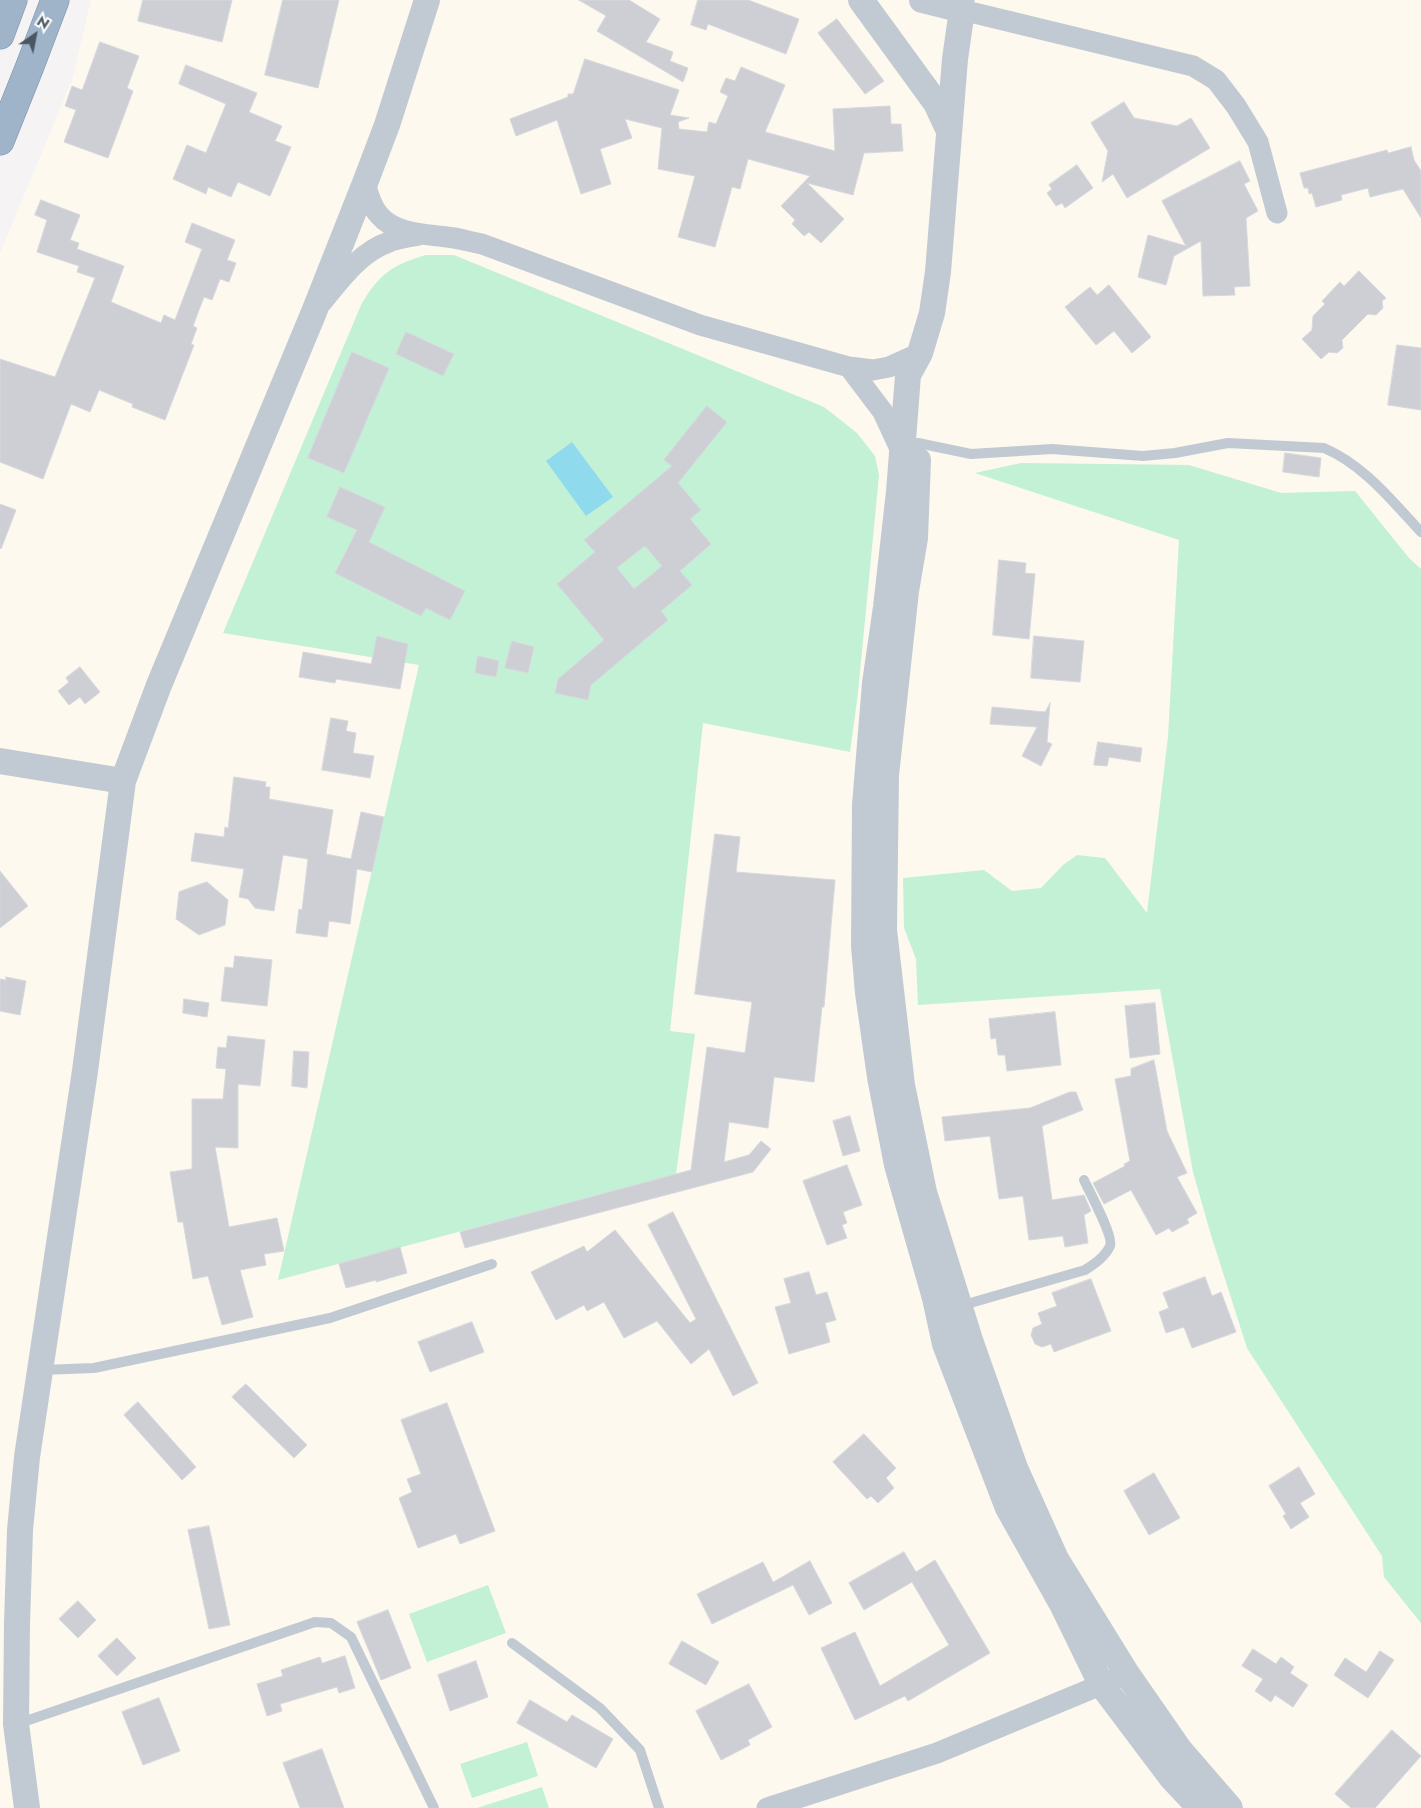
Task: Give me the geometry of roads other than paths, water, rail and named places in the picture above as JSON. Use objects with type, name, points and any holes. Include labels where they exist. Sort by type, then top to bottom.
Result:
[{"type":"highway","points":[[0,35],[13,0]]},
{"type":"highway","points":[[0,136],[14,77],[39,0]]},
{"type":"highway","points":[[0,141],[55,0]]},
{"type":"street","points":[[27,1808],[16,1724],[16,1624],[20,1530],[27,1457],[85,1071],[124,781],[170,657],[314,312],[365,183],[387,125],[426,0]]},
{"type":"street","points":[[861,0],[936,103],[949,131]]},
{"type":"street","points":[[922,0],[963,5],[1193,66],[1216,80],[1236,106],[1258,142],[1277,213]]},
{"type":"street","points":[[963,5],[955,59],[938,272],[932,313],[920,352],[910,448],[875,683],[865,805],[864,946],[868,993],[880,1077],[897,1165],[935,1298],[946,1344],[1008,1508],[1062,1606],[1101,1684],[1171,1777],[1200,1808]]},
{"type":"street","points":[[365,183],[378,214],[388,223],[402,230],[482,244],[700,325],[849,367],[873,370],[888,367],[920,352]]},
{"type":"street","points":[[314,312],[349,270],[367,254],[388,242],[424,234]]},
{"type":"street","points":[[849,367],[910,448],[918,480],[915,538],[906,592],[886,776],[884,930],[902,1086],[924,1192],[959,1307],[1016,1468],[1056,1559],[1127,1674],[1180,1749],[1230,1808]]},
{"type":"street","points":[[0,761],[124,781]]},
{"type":"street","points":[[767,1808],[937,1753],[1127,1674]]},
{"type":"lane","points":[[910,448],[971,454],[1052,449],[1143,456],[1175,453],[1228,443],[1324,448],[1338,454],[1354,465],[1382,490],[1421,532]]},
{"type":"lane","points":[[959,1307],[1084,1270],[1097,1262],[1110,1246],[1111,1241],[1105,1223],[1084,1180]]},
{"type":"lane","points":[[40,1370],[94,1368],[330,1318],[492,1264]]},
{"type":"lane","points":[[16,1724],[315,1622],[331,1623],[351,1637],[434,1808]]},
{"type":"lane","points":[[512,1643],[600,1708],[640,1750],[659,1808]]},
{"type":"water","points":[[572,442],[613,497],[586,516],[546,461]]}]
